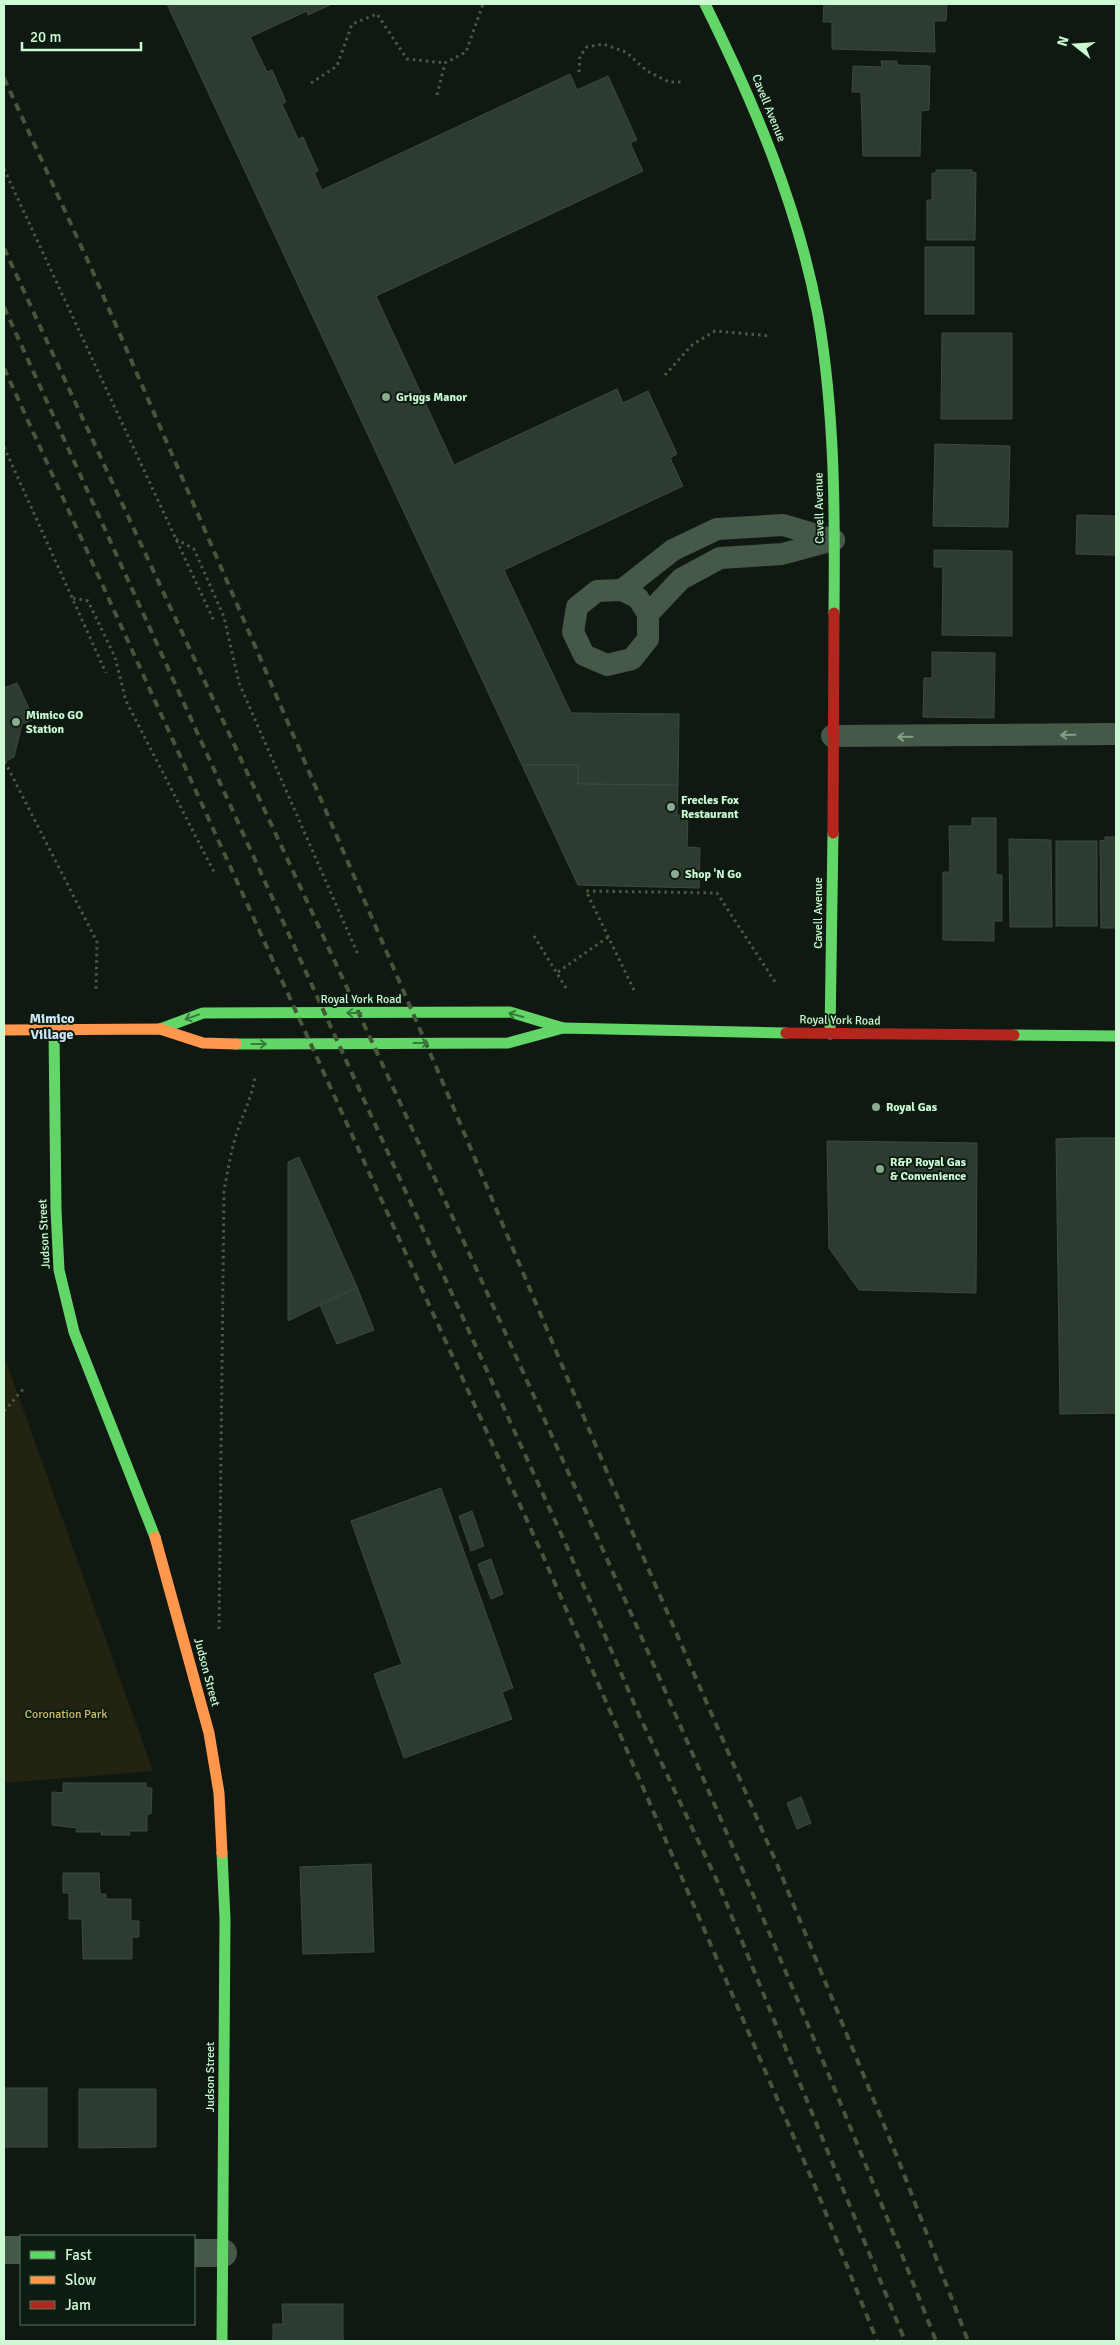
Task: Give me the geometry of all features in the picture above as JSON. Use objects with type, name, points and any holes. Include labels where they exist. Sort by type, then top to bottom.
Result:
[{"type":"street","name":"Cavell Avenue","points":[[705,4],[737,66],[777,164],[807,264],[830,397],[834,540],[830,1034]]},
{"type":"street","name":"Royal York Road","points":[[160,1029],[203,1013],[510,1012],[563,1028],[830,1034],[1116,1036]]},
{"type":"street","name":"Royal York Road","points":[[4,1030],[160,1029],[203,1043],[279,1044],[508,1043],[563,1028]]},
{"type":"street","name":"Judson Street","points":[[54,1030],[56,1210],[59,1270],[74,1332],[159,1548],[209,1733],[219,1793],[225,1919],[222,2341]]},
{"type":"street","points":[[4,2250],[20,2250]]},
{"type":"street","points":[[195,2252],[223,2253]]},
{"type":"lane","points":[[622,590],[673,550],[717,529],[783,525],[834,540]]},
{"type":"lane","points":[[648,614],[681,579],[720,558],[782,554],[834,540]]},
{"type":"lane","points":[[622,590],[638,598],[648,614],[648,640],[632,659],[607,665],[584,655],[573,632],[577,608],[597,591],[622,590]]},
{"type":"lane","points":[[832,736],[1116,734]]},
{"type":"path","points":[[311,83],[337,66],[352,24],[377,14],[407,58],[445,63],[466,52],[483,4]]},
{"type":"path","points":[[580,72],[580,56],[587,47],[602,44],[626,52],[647,71],[669,82],[683,82]]},
{"type":"path","points":[[437,95],[445,63]]},
{"type":"path","points":[[4,169],[214,621]]},
{"type":"path","points":[[665,375],[692,345],[715,331],[771,336]]},
{"type":"path","points":[[4,447],[106,673]]},
{"type":"path","points":[[175,538],[194,549],[224,617],[239,683],[359,957]]},
{"type":"path","points":[[73,598],[88,601],[115,657],[126,701],[214,872]]},
{"type":"path","points":[[4,755],[5,762],[97,942],[96,989]]},
{"type":"path","points":[[634,990],[586,891],[717,893],[777,985]]},
{"type":"path","points":[[534,936],[558,972],[566,988]]},
{"type":"path","points":[[558,972],[608,937]]},
{"type":"path","points":[[194,1674],[219,1642],[224,1190],[229,1161],[238,1130],[250,1100],[255,1072]]},
{"type":"path","points":[[4,1411],[25,1387]]},
{"type":"green space","name":"Coronation Park","points":[[4,1356],[153,1771],[4,1783]]},
{"type":"building","name":"Griggs Manor","points":[[167,4],[332,4],[308,15],[307,11],[250,37],[267,72],[272,70],[286,102],[282,104],[298,139],[303,137],[318,171],[314,173],[322,190],[570,74],[577,90],[608,76],[637,140],[630,143],[643,171],[376,296],[454,465],[617,389],[623,403],[648,391],[677,454],[670,458],[683,486],[504,570],[571,713],[679,714],[678,785],[578,784],[578,765],[522,765]]},
{"type":"building","points":[[824,4],[947,4],[946,21],[934,21],[935,52],[832,49],[832,22],[823,22]]},
{"type":"building","points":[[881,61],[897,61],[897,65],[930,66],[929,110],[921,111],[920,156],[863,156],[861,92],[852,92],[853,66],[882,67]]},
{"type":"building","points":[[936,170],[972,170],[972,172],[976,173],[975,240],[927,240],[927,200],[932,200],[932,173],[936,173]]},
{"type":"building","points":[[925,247],[974,247],[974,314],[925,314]]},
{"type":"building","points":[[942,333],[1012,333],[1012,419],[941,419]]},
{"type":"building","points":[[935,444],[1010,446],[1008,527],[933,526]]},
{"type":"building","points":[[1077,515],[1116,516],[1116,555],[1076,554]]},
{"type":"building","points":[[934,550],[1012,551],[1012,636],[942,635],[943,567],[934,567]]},
{"type":"building","points":[[932,652],[995,653],[994,718],[923,717],[924,678],[932,678]]},
{"type":"building","name":"Mimico GO Station","points":[[17,683],[34,719],[22,724],[14,757],[4,762],[4,686],[7,687]]},
{"type":"building","points":[[522,765],[578,765],[578,784],[678,785],[677,815],[688,815],[687,847],[700,848],[699,888],[578,885]]},
{"type":"building","points":[[972,818],[996,818],[996,875],[1002,875],[1002,921],[994,921],[994,941],[943,940],[943,872],[950,872],[949,826],[972,826]]},
{"type":"building","points":[[1105,837],[1116,837],[1116,928],[1101,928],[1100,840],[1105,841]]},
{"type":"building","points":[[1009,839],[1051,840],[1052,927],[1010,927]]},
{"type":"building","points":[[1056,841],[1097,841],[1097,926],[1056,926]]},
{"type":"building","points":[[1116,1138],[1116,1413],[1060,1414],[1056,1139]]},
{"type":"building","points":[[827,1141],[977,1143],[976,1293],[859,1290],[829,1248]]},
{"type":"building","points":[[299,1157],[357,1287],[288,1321],[288,1162]]},
{"type":"building","points":[[357,1287],[374,1330],[337,1344],[320,1305]]},
{"type":"building","points":[[441,1488],[513,1688],[502,1692],[512,1719],[404,1758],[374,1674],[402,1664],[351,1521]]},
{"type":"building","points":[[472,1511],[484,1546],[471,1551],[459,1516]]},
{"type":"building","points":[[491,1559],[503,1594],[491,1599],[478,1564]]},
{"type":"building","points":[[63,1783],[146,1783],[146,1788],[152,1788],[151,1814],[147,1814],[147,1831],[129,1831],[130,1835],[101,1835],[102,1832],[76,1832],[77,1828],[52,1825],[52,1792],[63,1793]]},
{"type":"building","points":[[801,1797],[811,1823],[797,1829],[787,1803]]},
{"type":"building","points":[[371,1864],[374,1952],[303,1954],[300,1867]]},
{"type":"building","points":[[63,1873],[99,1873],[100,1894],[106,1894],[106,1899],[131,1899],[131,1921],[139,1921],[139,1937],[132,1937],[132,1959],[83,1959],[82,1919],[69,1919],[69,1893],[63,1893]]},
{"type":"building","points":[[4,2088],[47,2088],[47,2147],[4,2147]]},
{"type":"building","points":[[79,2089],[156,2089],[156,2147],[79,2148]]},
{"type":"building","points":[[282,2304],[343,2304],[343,2341],[273,2341],[273,2324],[283,2324]]},
{"type":"railway","points":[[4,78],[92,270],[233,595],[449,1097],[631,1529],[776,1862],[900,2164],[968,2341]]},
{"type":"railway","points":[[4,248],[366,1028],[603,1549],[718,1812],[829,2075],[936,2341]]},
{"type":"railway","points":[[4,307],[567,1547],[639,1715],[719,1885],[905,2341]]},
{"type":"railway","points":[[4,368],[544,1558],[817,2191],[877,2341]]},
{"type":"traffic: fast","points":[[705,4],[741,79],[772,156],[799,234],[818,315],[824,352],[831,426],[834,501],[834,613]]},
{"type":"traffic: fast","points":[[830,1034],[833,833]]},
{"type":"traffic: fast","points":[[160,1029],[203,1013],[510,1012],[563,1028]]},
{"type":"traffic: fast","points":[[236,1044],[508,1043],[563,1028],[786,1033]]},
{"type":"traffic: fast","points":[[54,1030],[56,1210],[59,1270],[74,1332],[155,1537]]},
{"type":"traffic: fast","points":[[1014,1035],[1116,1036]]},
{"type":"traffic: fast","points":[[222,1853],[225,1919],[222,2341]]},
{"type":"traffic: slow","points":[[4,1030],[160,1029],[203,1043],[236,1044]]},
{"type":"traffic: slow","points":[[155,1537],[209,1733],[219,1793],[222,1853]]},
{"type":"traffic: jam","points":[[833,833],[834,613]]},
{"type":"traffic: jam","points":[[786,1033],[1014,1035]]},
{"type":"place","name":"Griggs Manor","points":[[386,397]]},
{"type":"place","name":"Mimico GO Station","points":[[16,722]]},
{"type":"place","name":"Frecles Fox Restaurant","points":[[671,807]]},
{"type":"place","name":"Shop 'N Go","points":[[675,874]]},
{"type":"place","name":"Royal Gas","points":[[876,1107]]},
{"type":"place","name":"R&P Royal Gas & Convenience","points":[[880,1169]]},
{"type":"district","name":"Mimico Village","points":[[52,1026]]}]
